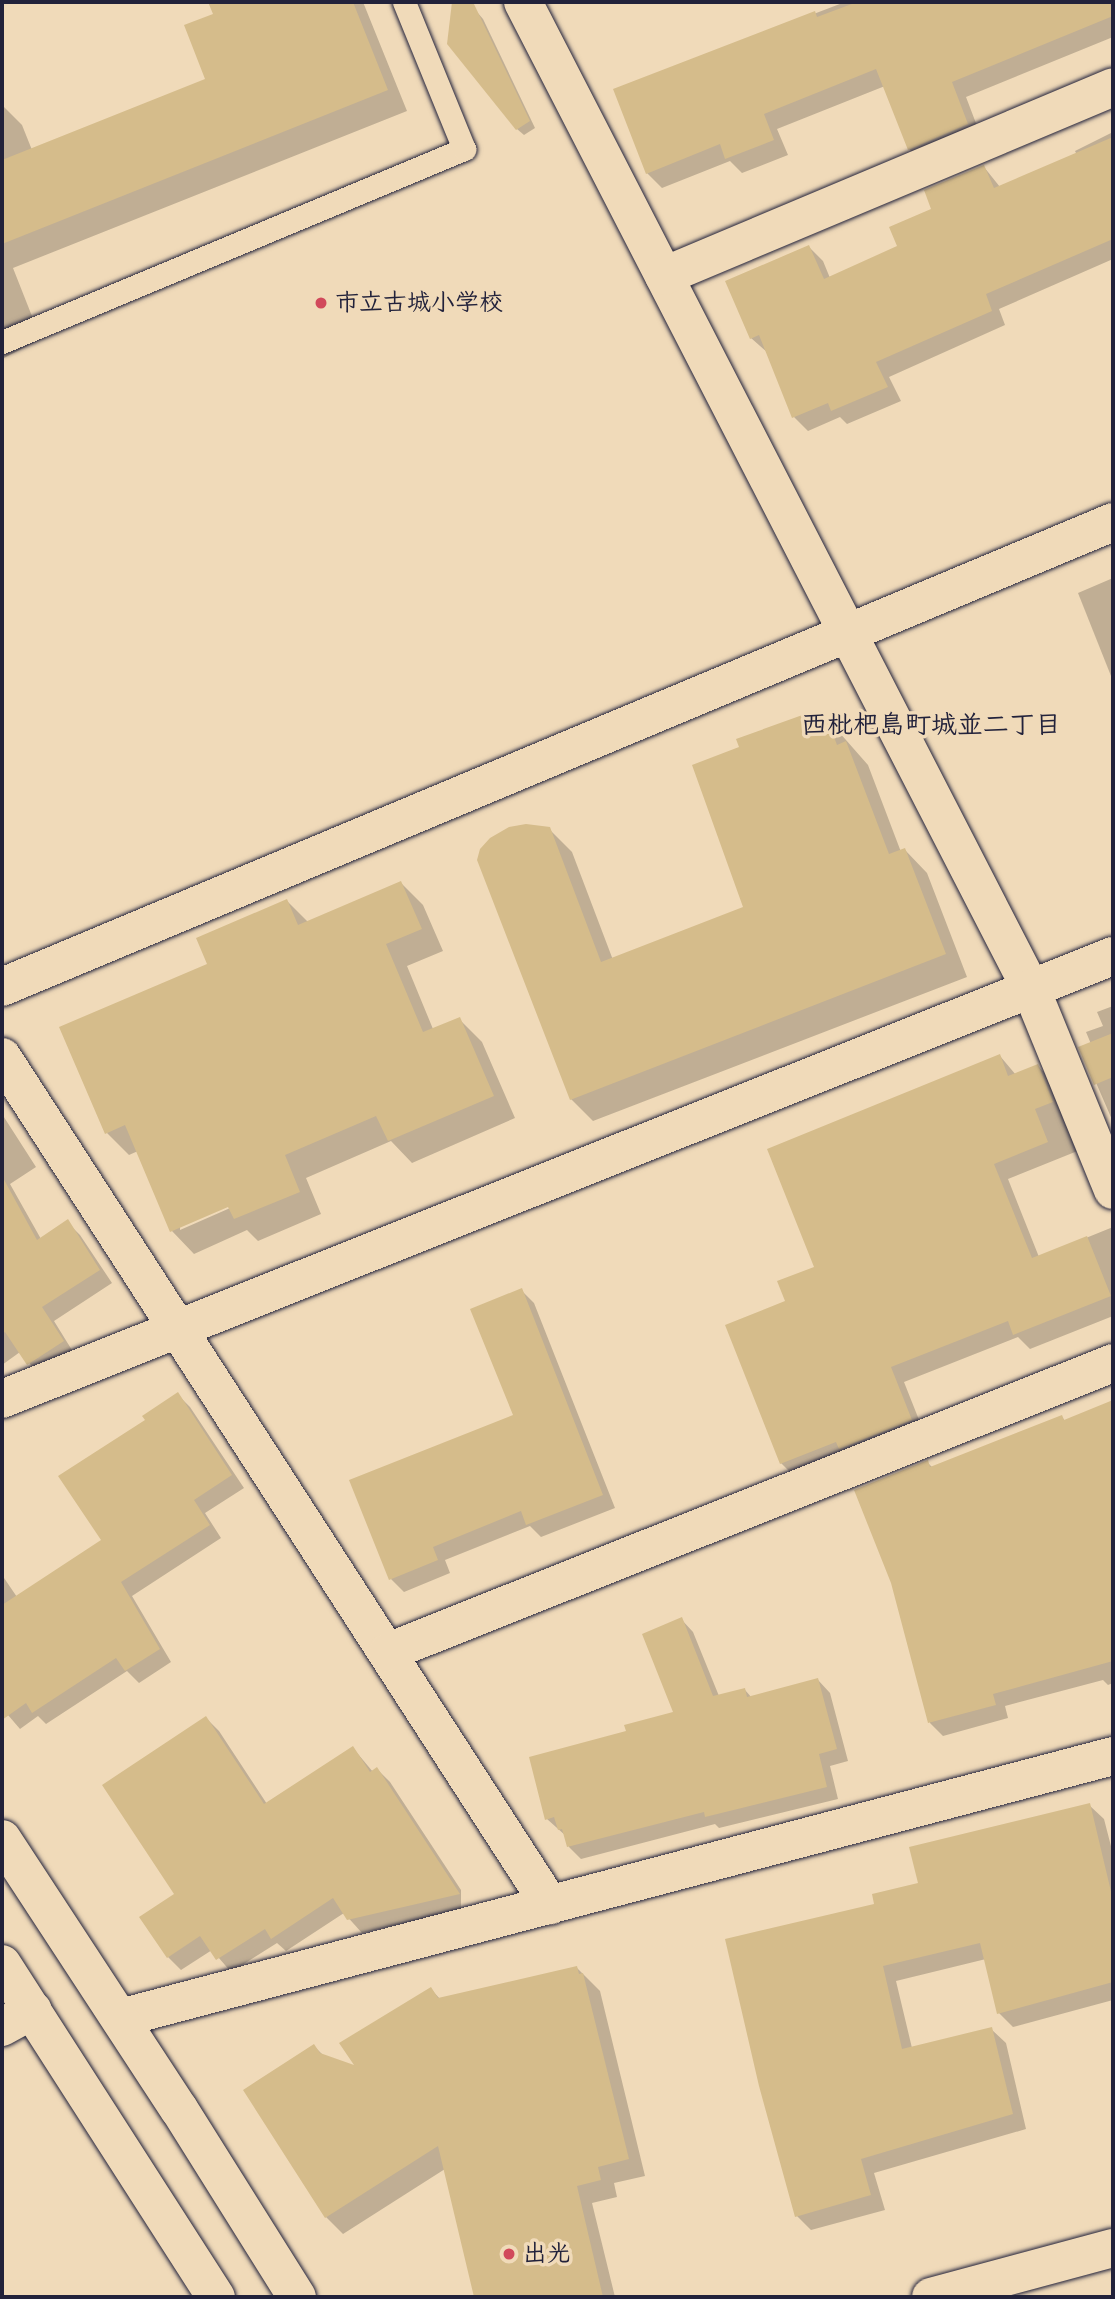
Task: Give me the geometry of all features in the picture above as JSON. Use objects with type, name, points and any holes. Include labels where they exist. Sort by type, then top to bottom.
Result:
[{"type":"street","points":[[523,2],[1031,989],[1113,1190]]},
{"type":"street","points":[[664,276],[1113,87]]},
{"type":"street","points":[[2,987],[1113,522]]},
{"type":"street","points":[[2,1399],[1113,956]]},
{"type":"street","points":[[2,1057],[550,1905]]},
{"type":"street","points":[[388,1652],[1113,1363]]},
{"type":"street","points":[[120,2018],[1113,1756]]},
{"type":"street","points":[[2,1839],[120,2018],[297,2297]]},
{"type":"street","points":[[2,1964],[17,2019],[216,2297]]},
{"type":"street","points":[[931,2297],[1113,2248]]},
{"type":"lane","points":[[2,342],[464,149],[404,2]]},
{"type":"building","points":[[208,2],[353,2],[388,90],[2,244],[2,160],[205,79],[184,25],[213,14]]},
{"type":"building","points":[[452,2],[473,2],[530,121],[516,130],[447,44]]},
{"type":"building","points":[[857,2],[1113,2],[1113,16],[952,82],[968,124],[908,150],[876,69],[764,114],[774,140],[725,159],[720,144],[646,174],[613,89],[815,11],[817,17]]},
{"type":"building","points":[[1113,137],[1113,239],[986,294],[992,311],[876,362],[888,387],[831,411],[828,403],[792,418],[759,335],[750,339],[725,281],[809,245],[824,279],[897,246],[889,227],[931,209],[924,190],[984,165],[994,188]]},
{"type":"building","points":[[808,713],[810,719],[825,713],[837,745],[846,741],[889,854],[905,848],[946,954],[570,1100],[477,860],[480,849],[490,838],[509,827],[526,824],[550,827],[601,962],[743,907],[692,765],[739,747],[736,739]]},
{"type":"building","points":[[401,881],[422,929],[386,944],[423,1032],[460,1017],[494,1096],[388,1141],[376,1116],[285,1155],[300,1192],[234,1219],[228,1207],[170,1232],[125,1125],[105,1134],[59,1027],[207,964],[196,938],[287,899],[298,925]]},
{"type":"building","points":[[1113,1033],[1113,1077],[1094,1085],[1078,1047]]},
{"type":"building","points":[[1000,1054],[1008,1076],[1038,1064],[1053,1102],[1035,1109],[1048,1142],[994,1164],[1032,1258],[1087,1236],[1111,1296],[1013,1335],[1008,1321],[891,1367],[912,1420],[839,1449],[836,1442],[780,1464],[725,1325],[785,1301],[777,1281],[814,1267],[767,1149]]},
{"type":"building","points":[[2,1176],[37,1240],[68,1219],[100,1270],[42,1307],[64,1341],[27,1365],[5,1332],[2,1334]]},
{"type":"building","points":[[522,1288],[603,1495],[526,1525],[521,1511],[433,1547],[438,1560],[389,1580],[349,1480],[513,1415],[470,1309]]},
{"type":"building","points":[[178,1392],[232,1475],[194,1500],[210,1525],[121,1582],[160,1649],[125,1671],[116,1658],[32,1713],[26,1703],[2,1720],[2,1605],[101,1540],[58,1476],[145,1420],[142,1416]]},
{"type":"building","points":[[1113,1400],[1113,1661],[993,1694],[996,1705],[928,1723],[891,1583],[854,1490],[928,1460],[930,1467],[1062,1415],[1064,1420]]},
{"type":"building","points":[[682,1617],[713,1696],[745,1688],[747,1697],[818,1678],[837,1749],[819,1754],[827,1787],[705,1817],[704,1812],[567,1847],[562,1829],[558,1830],[554,1817],[545,1820],[529,1757],[626,1731],[624,1725],[673,1712],[642,1634]]},
{"type":"building","points":[[206,1716],[264,1804],[353,1746],[370,1772],[377,1767],[460,1894],[347,1920],[333,1898],[271,1939],[265,1929],[216,1960],[200,1936],[167,1958],[139,1917],[174,1894],[102,1785]]},
{"type":"building","points":[[1090,1803],[1113,1900],[1113,1982],[997,2014],[980,1943],[883,1966],[902,2049],[992,2027],[1013,2114],[861,2159],[871,2195],[795,2217],[759,2086],[725,1939],[874,1904],[872,1894],[918,1883],[909,1847]]},
{"type":"building","points":[[577,1966],[579,1974],[583,1973],[629,2159],[598,2167],[601,2180],[577,2186],[603,2297],[474,2297],[438,2146],[325,2218],[243,2090],[314,2044],[320,2053],[354,2065],[339,2043],[431,1987],[438,1998]]},
{"type":"place","name":"市立古城小学校","points":[[321,303]]},
{"type":"place","name":"出光","points":[[509,2254]]},
{"type":"district","name":"西枇杷島町城並二丁目","points":[[931,725]]}]
